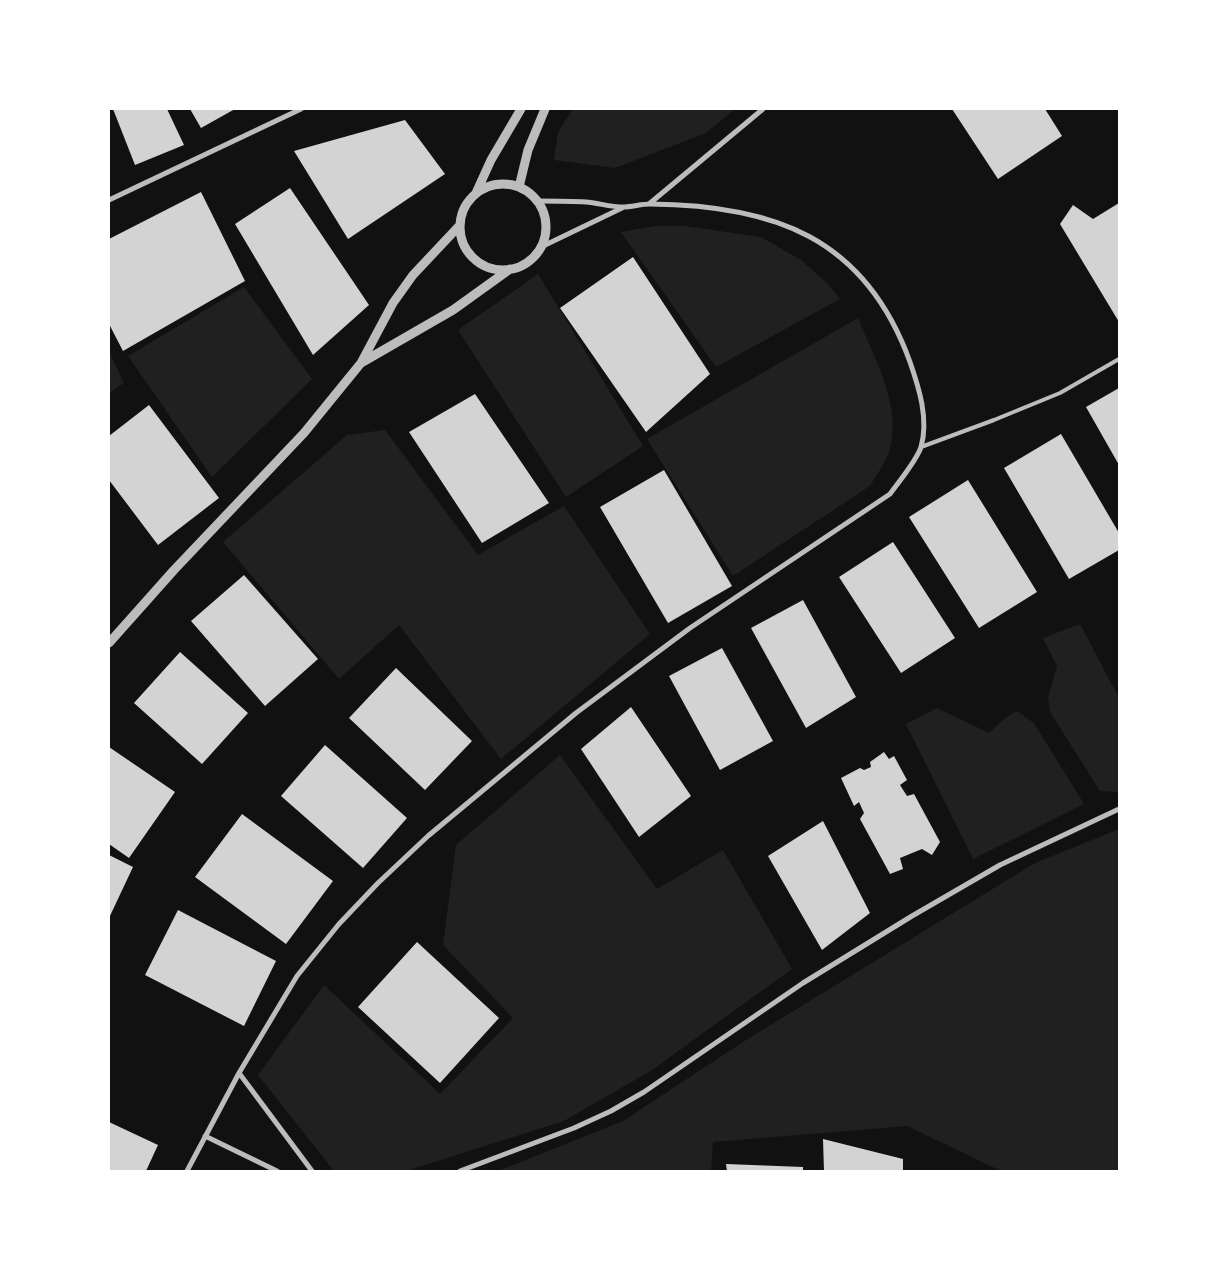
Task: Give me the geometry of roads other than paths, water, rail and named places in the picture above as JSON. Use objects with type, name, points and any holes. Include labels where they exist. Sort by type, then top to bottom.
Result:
[{"type":"street","points":[[109,200],[301,109]]},
{"type":"street","points":[[476,194],[490,160],[522,109]]},
{"type":"street","points":[[520,187],[528,150],[545,109]]},
{"type":"street","points":[[649,204],[763,109]]},
{"type":"street","points":[[109,642],[304,433],[361,363],[393,303],[435,248],[460,224],[468,202],[476,194],[489,186],[504,184],[520,187],[537,201],[543,212],[545,224],[544,237],[532,258],[522,265],[510,269],[453,310],[361,363]]},
{"type":"street","points":[[187,1171],[239,1073],[297,976],[339,924],[378,883],[428,836],[576,713],[690,628],[890,494],[921,447],[924,413],[919,387],[908,356],[881,303],[865,281],[839,255],[808,234],[771,219],[731,210],[649,204],[623,207],[586,202],[537,201]]},
{"type":"street","points":[[539,248],[623,207]]},
{"type":"street","points":[[460,224],[464,246],[470,255],[488,267],[510,269]]},
{"type":"street","points":[[460,1171],[574,1128],[611,1111],[644,1092],[803,983],[912,916],[1000,865],[1119,809]]},
{"type":"street","points":[[239,1073],[312,1171]]},
{"type":"street","points":[[206,1136],[278,1171]]},
{"type":"lane","points":[[921,447],[1060,393],[1119,359]]}]
